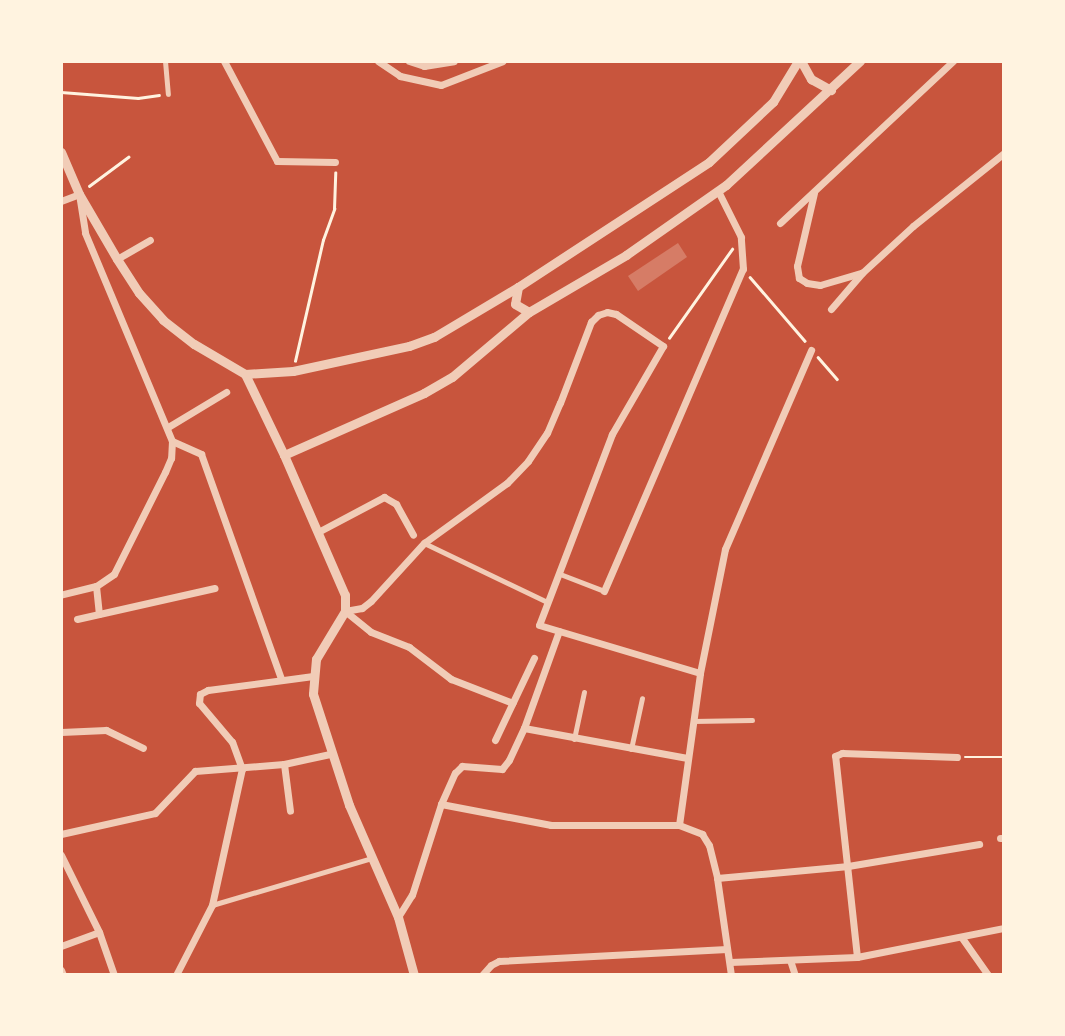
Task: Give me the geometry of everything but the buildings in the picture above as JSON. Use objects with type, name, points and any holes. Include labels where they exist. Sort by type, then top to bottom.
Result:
[{"type":"street","points":[[165,61],[168,94]]},
{"type":"street","points":[[224,61],[277,161],[335,162]]},
{"type":"street","points":[[378,61],[400,76],[426,84],[441,85],[503,61]]},
{"type":"street","points":[[409,61],[424,66],[454,61]]},
{"type":"street","points":[[245,374],[293,371],[409,346],[434,337],[519,287],[709,162],[773,102],[799,61],[811,79],[831,90]]},
{"type":"street","points":[[284,455],[424,393],[452,377],[530,312],[626,255],[718,191],[860,61]]},
{"type":"street","points":[[780,223],[951,62]]},
{"type":"street","points":[[61,152],[79,194],[139,293],[163,320],[194,344],[245,374],[340,579],[345,595],[345,611],[323,644],[313,676],[313,694],[330,754],[398,917],[414,975]]},
{"type":"street","points":[[831,309],[862,273],[912,226],[1004,153]]},
{"type":"street","points":[[560,574],[604,592],[743,269],[741,237],[718,191]]},
{"type":"street","points":[[814,193],[797,266],[799,278],[807,284],[820,285],[862,273]]},
{"type":"street","points":[[61,201],[79,194]]},
{"type":"street","points":[[61,595],[96,586],[114,574],[171,458],[172,441],[85,233],[79,194]]},
{"type":"street","points":[[117,259],[150,240]]},
{"type":"street","points":[[519,287],[515,304],[530,312]]},
{"type":"street","points":[[345,611],[362,608],[372,601],[424,543],[507,483],[528,461],[547,433],[591,322],[597,315],[607,312],[616,314],[663,346],[612,434],[539,625],[700,673]]},
{"type":"street","points":[[679,825],[700,673],[731,530],[811,349]]},
{"type":"street","points":[[168,427],[226,392]]},
{"type":"street","points":[[172,441],[201,454],[281,679]]},
{"type":"street","points":[[318,532],[384,497],[396,504],[413,534]]},
{"type":"street","points":[[424,543],[547,601]]},
{"type":"street","points":[[96,586],[99,614]]},
{"type":"street","points":[[77,619],[215,588]]},
{"type":"street","points":[[345,611],[371,632],[409,648],[451,679],[513,703]]},
{"type":"street","points":[[398,917],[418,877],[441,804],[455,773],[462,766],[502,768],[524,728],[559,631]]},
{"type":"street","points":[[495,740],[534,658]]},
{"type":"street","points":[[176,975],[212,905],[242,769],[232,742],[199,703],[200,694],[208,690],[313,676]]},
{"type":"street","points":[[575,739],[584,692]]},
{"type":"street","points":[[631,750],[642,698]]},
{"type":"street","points":[[693,721],[752,720]]},
{"type":"street","points":[[524,728],[631,750],[687,758]]},
{"type":"street","points":[[61,732],[106,730],[143,748]]},
{"type":"street","points":[[857,957],[835,756],[842,753],[957,757]]},
{"type":"street","points":[[61,834],[155,813],[195,771],[284,764],[330,754]]},
{"type":"street","points":[[284,764],[290,811]]},
{"type":"street","points":[[441,804],[551,825],[679,825],[702,834],[709,845],[732,975]]},
{"type":"street","points":[[716,878],[848,866],[979,844]]},
{"type":"street","points":[[61,855],[99,932],[114,975]]},
{"type":"street","points":[[212,905],[372,858]]},
{"type":"street","points":[[730,962],[857,957],[1004,928]]},
{"type":"street","points":[[61,946],[99,932]]},
{"type":"street","points":[[962,938],[988,975]]},
{"type":"street","points":[[482,975],[499,961],[727,949]]},
{"type":"street","points":[[790,960],[795,975]]},
{"type":"path","points":[[61,92],[138,98],[168,94]]},
{"type":"path","points":[[79,194],[128,157]]},
{"type":"path","points":[[293,371],[323,240],[334,209],[335,162]]},
{"type":"path","points":[[663,346],[741,237]]},
{"type":"path","points":[[743,269],[837,379]]},
{"type":"path","points":[[957,757],[1004,757]]}]
